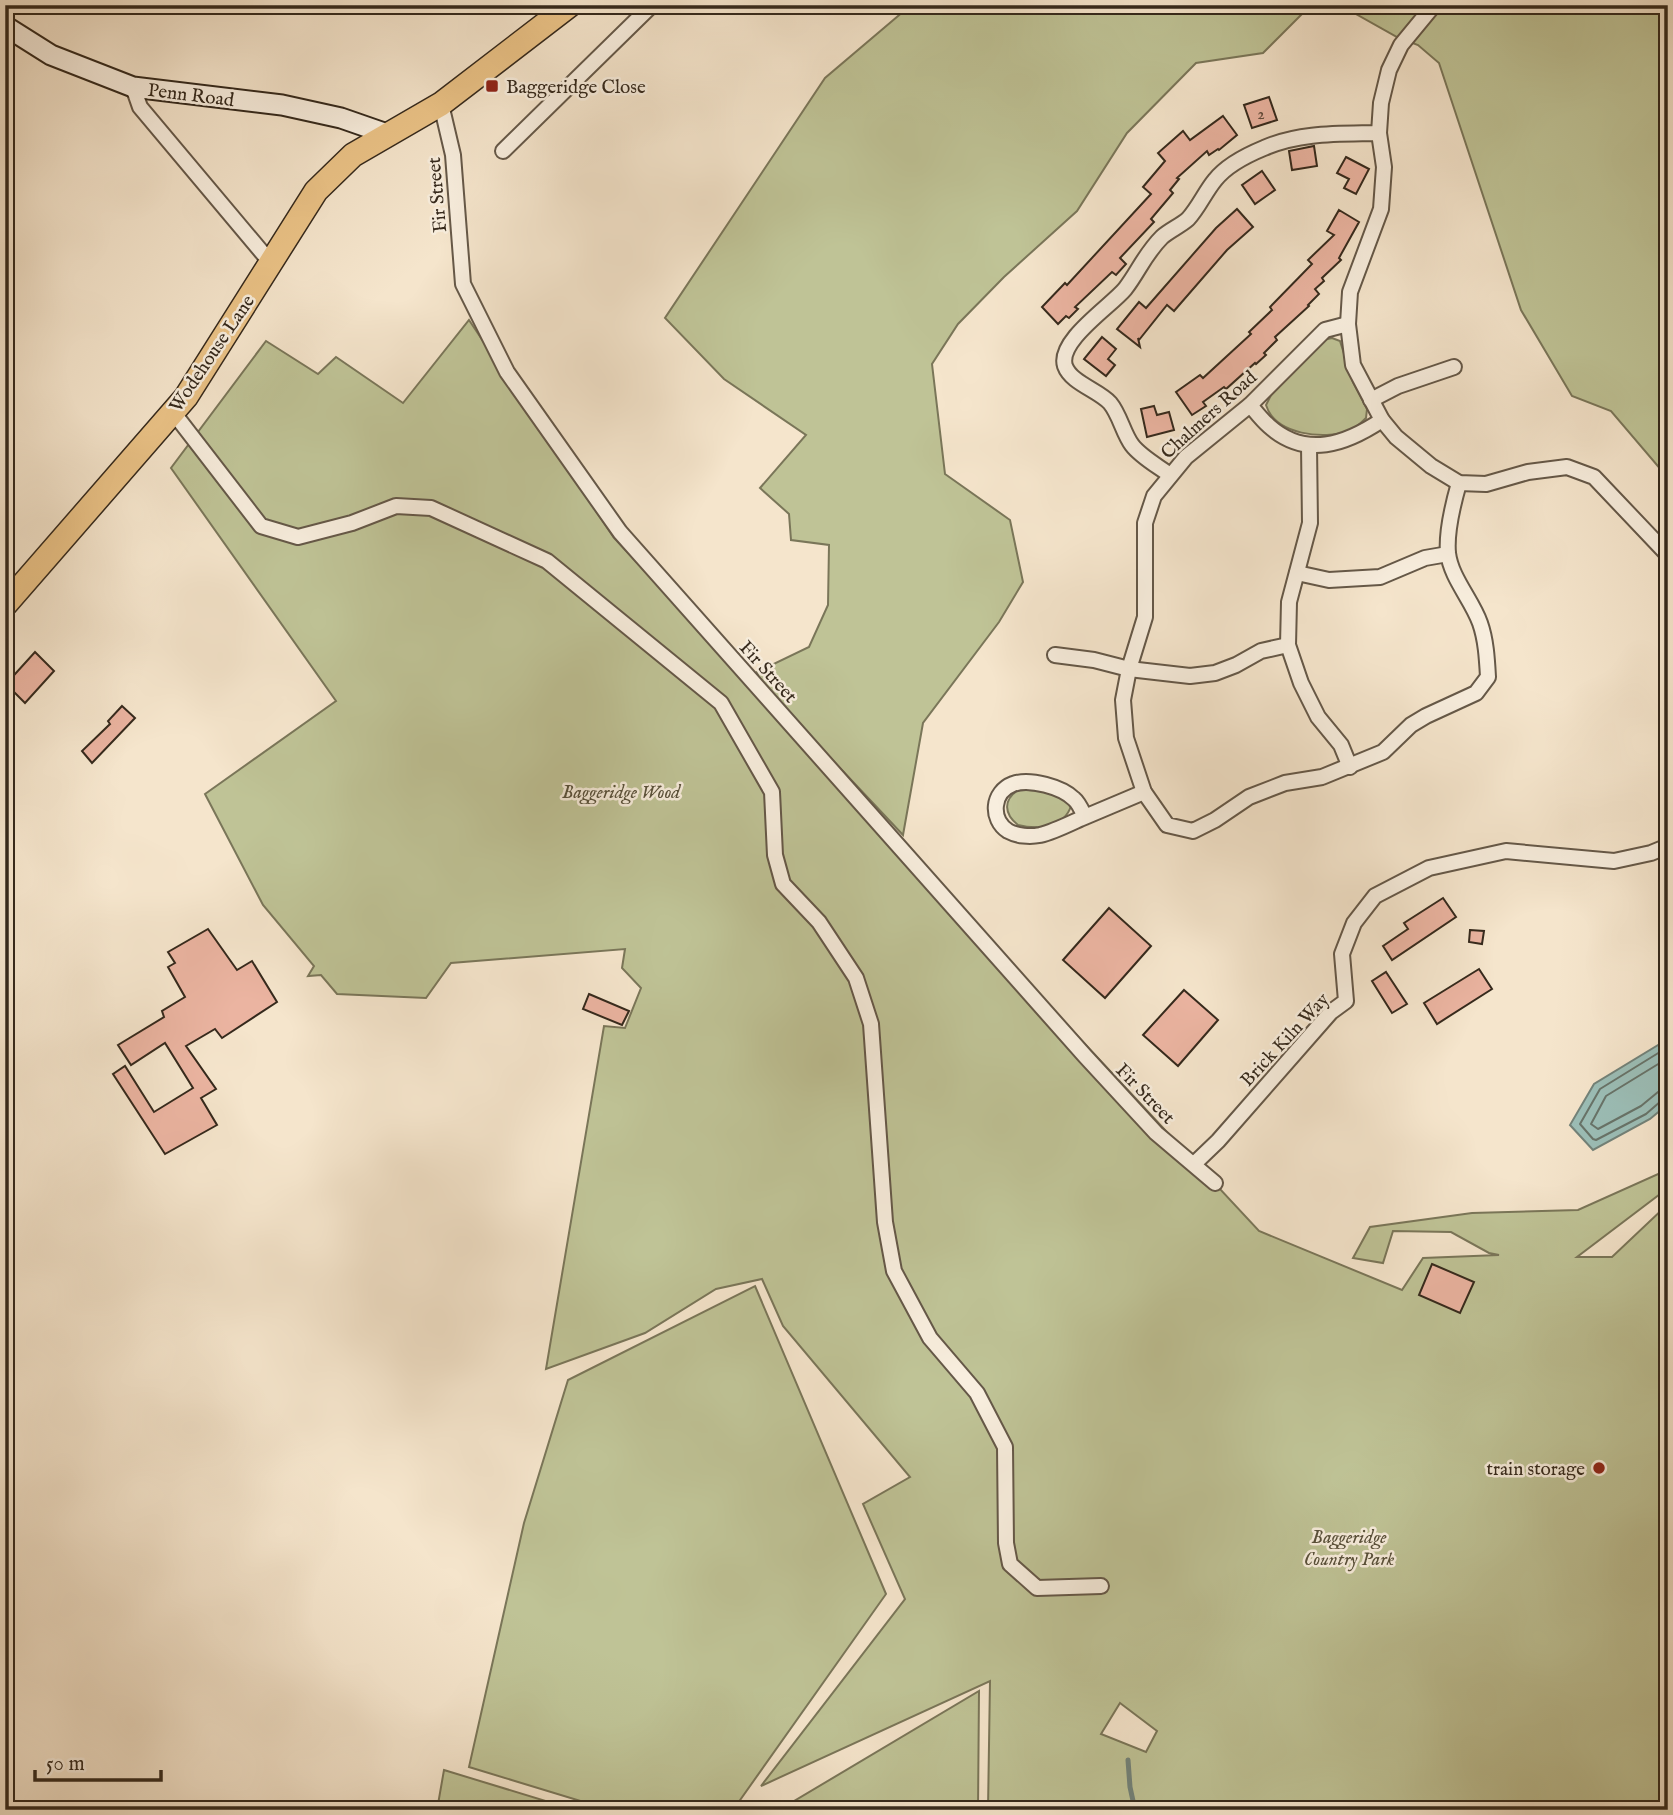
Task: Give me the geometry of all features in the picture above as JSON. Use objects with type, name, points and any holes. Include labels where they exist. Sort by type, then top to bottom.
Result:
[{"type":"main road","name":"Wodehouse Lane","points":[[5,605],[186,397],[316,191],[353,155],[440,104],[570,5]]},
{"type":"street","points":[[503,151],[652,5]]},
{"type":"street","points":[[1434,5],[1401,45],[1389,71],[1381,103],[1379,133],[1384,167],[1381,209],[1350,292],[1348,324],[1353,365],[1382,420],[1396,437],[1431,466],[1459,483],[1486,484],[1528,472],[1567,467],[1594,477],[1668,555]]},
{"type":"street","name":"Penn Road","points":[[5,26],[51,55],[133,87],[282,105],[341,118],[387,134]]},
{"type":"street","points":[[133,87],[140,107],[271,263]]},
{"type":"street","name":"Fir Street","points":[[440,104],[453,155],[463,284],[507,372],[575,468],[629,542],[1085,1056],[1156,1133],[1214,1183]]},
{"type":"street","points":[[1170,475],[1132,446],[1110,403],[1073,376],[1065,365],[1066,352],[1076,336],[1114,302],[1130,283],[1145,255],[1165,235],[1186,221],[1216,179],[1231,166],[1262,148],[1291,138],[1379,133]]},
{"type":"street","name":"Chalmers Road","points":[[1348,324],[1319,334],[1250,405],[1186,457],[1154,496],[1145,523],[1145,617],[1129,669],[1123,701],[1126,738],[1144,792],[1167,825],[1193,831],[1249,797],[1285,783],[1322,777],[1350,767],[1382,752],[1410,725],[1476,693],[1488,677],[1486,650],[1480,623],[1459,583],[1448,554],[1459,483]]},
{"type":"street","points":[[1371,400],[1398,386],[1454,367]]},
{"type":"street","points":[[1250,405],[1269,427],[1309,446],[1334,443],[1359,435],[1382,420]]},
{"type":"street","points":[[173,412],[261,526],[298,537],[352,523],[396,506],[431,509],[547,561],[721,703],[772,792],[775,855],[783,884],[820,922],[856,978],[871,1024],[885,1222],[894,1271],[930,1338],[977,1393],[1004,1447],[1006,1543],[1010,1564],[1037,1588],[1101,1586]]},
{"type":"street","points":[[1309,446],[1310,523],[1289,602],[1288,645],[1301,683],[1318,717],[1341,745],[1350,767]]},
{"type":"street","points":[[1297,573],[1329,580],[1380,577],[1425,558],[1448,554]]},
{"type":"street","points":[[1055,655],[1094,660],[1129,669],[1190,676],[1215,673],[1261,651],[1288,645]]},
{"type":"street","points":[[1085,817],[1076,800],[1063,790],[1032,783],[1014,784],[996,800],[998,822],[1009,831],[1022,836],[1040,835],[1085,817],[1144,792]]},
{"type":"street","name":"Brick Kiln Way","points":[[1194,1164],[1218,1141],[1331,1012],[1346,1001],[1342,954],[1354,923],[1375,896],[1429,868],[1506,851],[1614,861],[1651,853],[1668,846]]},
{"type":"green space","points":[[911,5],[1311,5],[1263,53],[1196,63],[1127,133],[1077,211],[1004,277],[958,324],[932,364],[945,474],[1010,520],[1023,582],[999,622],[923,723],[903,835],[760,683],[757,672],[809,647],[828,605],[829,545],[791,540],[789,514],[760,488],[806,435],[724,379],[665,318],[825,78]]},
{"type":"green space","points":[[1340,5],[1668,5],[1668,478],[1611,411],[1572,396],[1521,310],[1439,63],[1418,45],[1397,37]]},
{"type":"green space","name":"Baggeridge Country Park","points":[[469,320],[614,538],[1259,1231],[1402,1290],[1423,1258],[1499,1255],[1489,1253],[1451,1232],[1393,1231],[1383,1263],[1353,1258],[1370,1227],[1472,1213],[1578,1210],[1665,1171],[1668,1166],[1668,1188],[1577,1257],[1612,1257],[1668,1204],[1668,1810],[988,1810],[990,1681],[761,1786],[905,1599],[863,1504],[910,1477],[783,1326],[762,1279],[716,1289],[645,1333],[546,1369],[604,1026],[625,1028],[641,988],[622,968],[625,949],[451,963],[426,998],[337,994],[321,975],[308,976],[314,966],[263,905],[205,794],[336,701],[171,468],[266,341],[318,374],[336,357],[403,403]],"holes":[[[1120,1703],[1157,1731],[1146,1752],[1101,1734]]]},
{"type":"green space","points":[[1332,338],[1340,341],[1353,382],[1367,409],[1366,418],[1352,430],[1339,434],[1314,435],[1290,429],[1271,415],[1266,405],[1271,395],[1323,340]]},
{"type":"green space","points":[[1018,790],[1039,791],[1062,797],[1071,806],[1062,819],[1049,826],[1018,825],[1013,821],[1007,807],[1010,798]]},
{"type":"green space","points":[[755,1286],[886,1594],[733,1810],[610,1810],[469,1767],[524,1523],[568,1380]]},
{"type":"green space","points":[[979,1691],[978,1810],[779,1810]]},
{"type":"green space","points":[[444,1770],[575,1810],[437,1810]]},
{"type":"water","points":[[1668,1039],[1668,1104],[1650,1119],[1593,1150],[1570,1125],[1594,1084]]},
{"type":"building","points":[[1269,97],[1277,120],[1252,128],[1244,105]]},
{"type":"building","points":[[1223,116],[1237,135],[1219,150],[1209,155],[1207,151],[1177,178],[1179,179],[1170,190],[1173,193],[1151,219],[1154,222],[1120,258],[1126,264],[1116,275],[1112,272],[1075,307],[1078,309],[1069,318],[1066,316],[1058,324],[1042,307],[1065,283],[1067,285],[1151,194],[1143,187],[1165,161],[1158,153],[1183,131],[1190,140]]},
{"type":"building","points":[[1314,146],[1317,166],[1292,170],[1289,151]]},
{"type":"building","points":[[1346,157],[1369,169],[1356,194],[1344,188],[1349,179],[1337,173]]},
{"type":"building","points":[[1262,171],[1275,190],[1255,204],[1242,185]]},
{"type":"building","points":[[1237,209],[1253,227],[1227,250],[1174,311],[1167,305],[1139,340],[1138,338],[1140,347],[1117,329],[1139,302],[1146,308],[1216,228]]},
{"type":"building","points":[[1339,210],[1359,222],[1339,258],[1341,260],[1322,278],[1324,281],[1315,289],[1319,294],[1275,337],[1277,340],[1264,353],[1266,355],[1226,389],[1224,387],[1203,402],[1206,406],[1192,415],[1176,392],[1200,375],[1203,378],[1251,334],[1249,332],[1272,310],[1270,307],[1312,264],[1308,260],[1334,235],[1327,231]]},
{"type":"building","points":[[1102,337],[1116,349],[1108,359],[1115,365],[1106,376],[1084,359]]},
{"type":"building","points":[[1154,406],[1157,415],[1169,412],[1174,430],[1147,437],[1141,409]]},
{"type":"building","points":[[35,652],[54,671],[25,703],[6,684]]},
{"type":"building","points":[[122,706],[135,718],[92,763],[82,751],[110,724],[108,721]]},
{"type":"building","points":[[1443,898],[1456,917],[1392,960],[1383,946],[1408,929],[1404,923]]},
{"type":"building","points":[[1109,908],[1151,946],[1105,998],[1063,960]]},
{"type":"building","points":[[208,929],[237,970],[252,961],[277,1002],[222,1038],[215,1029],[186,1046],[216,1089],[201,1098],[217,1125],[165,1154],[113,1074],[125,1066],[154,1112],[193,1088],[165,1043],[131,1065],[118,1045],[164,1017],[162,1011],[185,997],[168,967],[175,963],[168,952]]},
{"type":"building","points":[[1470,930],[1484,931],[1482,944],[1469,942]]},
{"type":"building","points":[[1479,969],[1492,989],[1437,1024],[1424,1003]]},
{"type":"building","points":[[1386,972],[1407,1004],[1392,1013],[1372,981]]},
{"type":"building","points":[[1184,990],[1218,1020],[1178,1066],[1143,1035]]},
{"type":"building","points":[[589,994],[629,1011],[622,1025],[583,1009]]},
{"type":"building","points":[[1432,1264],[1474,1282],[1460,1313],[1419,1295]]},
{"type":"waterway","points":[[1128,1760],[1135,1810]]},
{"type":"place","name":"Baggeridge Close","points":[[492,86]]},
{"type":"place","name":"train storage","points":[[1599,1468]]},
{"type":"park label","name":"Baggeridge Wood","points":[[621,791]]}]
